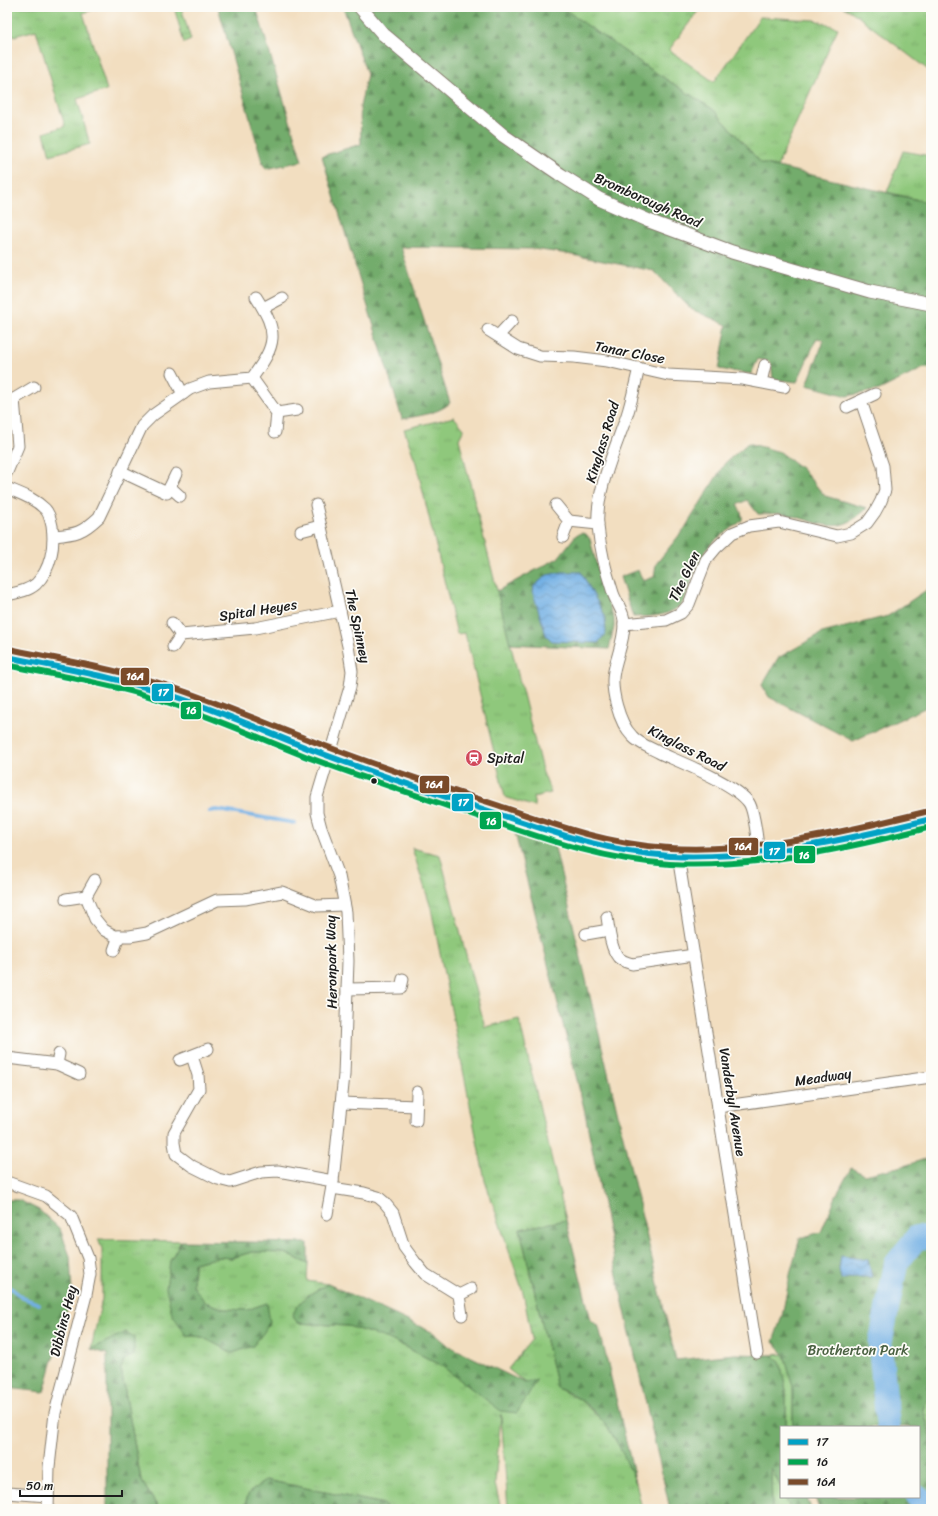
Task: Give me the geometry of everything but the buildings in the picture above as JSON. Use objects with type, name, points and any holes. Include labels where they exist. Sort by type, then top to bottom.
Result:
[{"type":"main road","points":[[7,657],[140,685],[225,714],[330,756],[461,802],[552,833],[590,844],[629,852],[678,856],[721,856],[795,849],[879,832],[931,818]]},
{"type":"street","name":"Bromborough Road","points":[[360,7],[383,34],[504,136],[560,175],[599,199],[650,221],[732,252],[870,292],[931,304]]},
{"type":"street","points":[[54,536],[74,534],[90,526],[99,517],[142,426],[153,415],[190,389],[208,382],[252,378],[264,362],[272,343],[272,330],[267,314],[256,296]]},
{"type":"street","points":[[263,308],[282,298]]},
{"type":"street","name":"Tanar Close","points":[[512,320],[493,333],[518,349],[540,356],[574,357],[607,361],[668,375],[742,379],[784,387]]},
{"type":"street","points":[[761,382],[765,365]]},
{"type":"street","name":"Kinglass Road","points":[[639,368],[628,413],[608,471],[599,505],[598,524],[601,547],[613,593],[625,620],[623,640],[613,672],[612,686],[617,707],[625,729],[633,738],[645,746],[739,792],[750,804],[759,853]]},
{"type":"street","points":[[172,373],[183,394]]},
{"type":"street","points":[[252,378],[277,413],[275,432]]},
{"type":"street","points":[[7,472],[18,446],[11,400],[34,388]]},
{"type":"street","points":[[847,407],[875,394]]},
{"type":"street","name":"The Glen","points":[[624,624],[666,620],[681,613],[689,604],[706,560],[732,533],[749,526],[779,522],[837,536],[851,533],[867,523],[881,501],[885,490],[885,477],[884,466],[861,401]]},
{"type":"street","points":[[277,413],[297,410]]},
{"type":"street","points":[[120,471],[167,493],[176,474]]},
{"type":"street","points":[[170,487],[180,496]]},
{"type":"street","points":[[7,488],[31,498],[46,510],[51,521],[54,536],[53,548],[49,563],[35,584],[23,591],[7,595]]},
{"type":"street","name":"The Spinney","points":[[316,505],[348,646],[352,672],[350,687],[330,756]]},
{"type":"street","points":[[556,505],[568,521],[598,524]]},
{"type":"street","points":[[563,537],[568,521]]},
{"type":"street","points":[[302,531],[320,526]]},
{"type":"street","name":"Spital Heyes","points":[[181,635],[254,628],[340,611]]},
{"type":"street","points":[[172,623],[181,635],[173,647]]},
{"type":"street","name":"Heronpark Way","points":[[327,1214],[333,1184],[342,1103],[348,961],[344,905],[339,876],[317,813],[317,797],[330,756]]},
{"type":"street","name":"Vanderbyl Avenue","points":[[678,856],[758,1353]]},
{"type":"street","points":[[86,896],[95,880]]},
{"type":"street","points":[[86,896],[95,919],[104,930],[115,936],[130,936],[147,933],[217,900],[245,899],[282,892],[317,906],[331,907],[344,905]]},
{"type":"street","points":[[66,899],[86,896]]},
{"type":"street","points":[[607,917],[615,952],[618,957],[624,961],[632,964],[694,955]]},
{"type":"street","points":[[586,934],[609,930]]},
{"type":"street","points":[[114,950],[119,936]]},
{"type":"street","points":[[347,989],[401,988],[403,980]]},
{"type":"street","points":[[180,1060],[208,1049]]},
{"type":"street","points":[[192,1056],[198,1075],[199,1089],[174,1133],[176,1154],[192,1166],[218,1179],[230,1182],[261,1172],[278,1171],[364,1192],[378,1197],[393,1213],[404,1247],[425,1274],[459,1295],[462,1315]]},
{"type":"street","points":[[7,1058],[58,1059],[79,1074]]},
{"type":"street","name":"Meadway","points":[[718,1107],[931,1077]]},
{"type":"street","points":[[416,1121],[417,1092]]},
{"type":"street","points":[[342,1103],[416,1106]]},
{"type":"street","name":"Dibbins Hey","points":[[7,1182],[46,1196],[71,1216],[88,1258],[90,1274],[86,1295],[55,1413],[49,1467],[48,1509]]},
{"type":"street","points":[[459,1295],[471,1289]]},
{"type":"street","points":[[7,1494],[48,1496]]},
{"type":"green space","points":[[7,7],[102,7],[83,13],[107,90],[77,99],[90,144],[50,155],[44,133],[65,126],[36,30],[7,38]]},
{"type":"green space","points":[[174,7],[181,7],[191,40],[184,43]]},
{"type":"green space","points":[[218,7],[256,7],[302,161],[266,169],[263,164]]},
{"type":"green space","points":[[343,7],[561,7],[647,67],[714,110],[761,163],[931,203],[931,369],[924,368],[879,390],[847,396],[807,385],[824,340],[817,338],[797,382],[773,379],[771,362],[758,359],[751,374],[719,369],[727,325],[691,309],[654,271],[562,253],[533,249],[401,247],[450,403],[440,410],[421,416],[402,419],[322,156],[361,144],[360,107],[367,74]]},
{"type":"green space","points":[[561,7],[701,7],[669,50],[714,82],[760,17],[815,20],[838,28],[777,167],[761,163],[714,110],[647,67]]},
{"type":"green space","points":[[843,7],[931,7],[931,72],[851,11]]},
{"type":"green space","points":[[903,151],[931,156],[931,203],[887,192]]},
{"type":"green space","points":[[454,417],[464,429],[459,439],[542,770],[551,793],[533,797],[535,807],[505,797],[465,633],[457,634],[416,463],[404,429]]},
{"type":"green space","points":[[748,443],[780,452],[801,468],[825,496],[867,508],[856,518],[836,526],[817,523],[783,514],[758,514],[747,500],[737,505],[742,514],[742,520],[713,542],[703,555],[684,601],[668,613],[633,617],[620,577],[638,570],[643,581],[654,577],[656,564],[685,528],[725,463]]},
{"type":"green space","points":[[581,533],[586,534],[590,539],[604,594],[614,618],[614,627],[609,649],[510,644],[497,591],[558,558],[576,535]]},
{"type":"green space","points":[[931,587],[931,705],[853,741],[769,697],[762,685],[778,658],[822,633],[888,616]]},
{"type":"green space","points":[[515,833],[554,844],[676,1360],[735,1354],[771,1355],[780,1361],[786,1390],[786,1426],[780,1426],[780,1486],[771,1468],[772,1509],[670,1509],[619,1285],[584,1108]]},
{"type":"green space","points":[[412,848],[440,855],[485,1027],[519,1019],[566,1220],[520,1229],[557,1388],[579,1399],[604,1422],[620,1445],[636,1483],[642,1509],[508,1509],[501,1414],[495,1484],[501,1509],[386,1509],[384,1504],[266,1480],[249,1493],[243,1509],[159,1509],[141,1480],[121,1369],[124,1360],[126,1333],[91,1349],[102,1299],[102,1249],[98,1239],[181,1241],[170,1261],[186,1335],[202,1337],[233,1353],[267,1303],[247,1310],[224,1309],[205,1302],[193,1286],[194,1263],[220,1257],[231,1258],[252,1252],[285,1253],[308,1264],[307,1281],[328,1284],[308,1295],[298,1323],[348,1326],[389,1339],[439,1364],[501,1410],[536,1380],[525,1383],[508,1369],[532,1339],[523,1292],[485,1181],[431,908]]},
{"type":"green space","name":"Brotherton Park","points":[[931,1157],[931,1393],[923,1409],[931,1436],[931,1509],[819,1509],[815,1498],[920,1498],[920,1426],[793,1426],[793,1387],[784,1354],[773,1342],[782,1316],[791,1270],[800,1238],[821,1232],[837,1194],[851,1168],[865,1175],[907,1165]],"holes":[[[868,1260],[872,1277],[852,1277],[841,1280]]]},
{"type":"green space","points":[[7,1200],[19,1200],[39,1210],[60,1229],[70,1256],[72,1292],[44,1392],[7,1388]]},
{"type":"green space","points":[[566,1220],[591,1320],[599,1327],[636,1483],[614,1437],[599,1416],[577,1397],[557,1388],[520,1229]]},
{"type":"green space","points":[[181,1241],[308,1243],[308,1264],[285,1253],[252,1252],[231,1258],[220,1257],[194,1263],[193,1286],[205,1302],[224,1309],[247,1310],[267,1303],[270,1322],[264,1332],[253,1346],[233,1353],[202,1337],[186,1335],[172,1314],[166,1288],[170,1261]]},
{"type":"green space","points":[[328,1284],[434,1333],[449,1346],[525,1383],[537,1380],[517,1413],[501,1411],[439,1364],[389,1339],[348,1326],[298,1323],[292,1316],[302,1300],[311,1293]]},
{"type":"green space","points":[[126,1332],[134,1337],[134,1355],[124,1360],[121,1369],[141,1480],[159,1509],[107,1509],[107,1354],[91,1349]]},
{"type":"green space","points":[[784,1354],[793,1387],[793,1426],[786,1426],[786,1390],[780,1361],[771,1355]]},
{"type":"green space","points":[[931,1393],[931,1436],[923,1409]]},
{"type":"green space","points":[[771,1466],[780,1486],[780,1498],[785,1498],[790,1509],[772,1509]]},
{"type":"green space","points":[[266,1480],[384,1504],[386,1509],[243,1509],[249,1493]]},
{"type":"green space","points":[[785,1498],[807,1498],[811,1509],[790,1509]]},
{"type":"water","points":[[562,572],[581,572],[605,616],[606,633],[598,643],[552,641],[546,635],[533,593],[534,586],[547,575]]},
{"type":"water","points":[[841,1256],[868,1260],[872,1277],[852,1277],[841,1280],[839,1269]]},
{"type":"waterway","points":[[209,811],[217,810],[295,823]]},
{"type":"waterway","points":[[888,1426],[880,1345],[896,1264],[917,1237],[931,1238]]},
{"type":"waterway","points":[[7,1285],[23,1298],[39,1304]]},
{"type":"waterway","points":[[919,1498],[930,1509]]},
{"type":"transit line","name":"16A","points":[[9,649],[98,667],[142,678],[220,704],[303,738],[408,776],[560,826],[602,838],[646,846],[702,849],[768,844],[833,833],[929,811]]},
{"type":"transit line","name":"17","points":[[7,657],[97,675],[141,686],[218,712],[315,751],[403,783],[558,834],[601,846],[646,854],[703,856],[769,852],[834,841],[931,819]]},
{"type":"transit line","name":"16","points":[[7,665],[96,683],[148,696],[189,710],[310,758],[383,784],[561,844],[615,857],[670,864],[736,863],[769,860],[866,843],[931,827]]},
{"type":"place","name":"Spital","points":[[474,758]]}]
